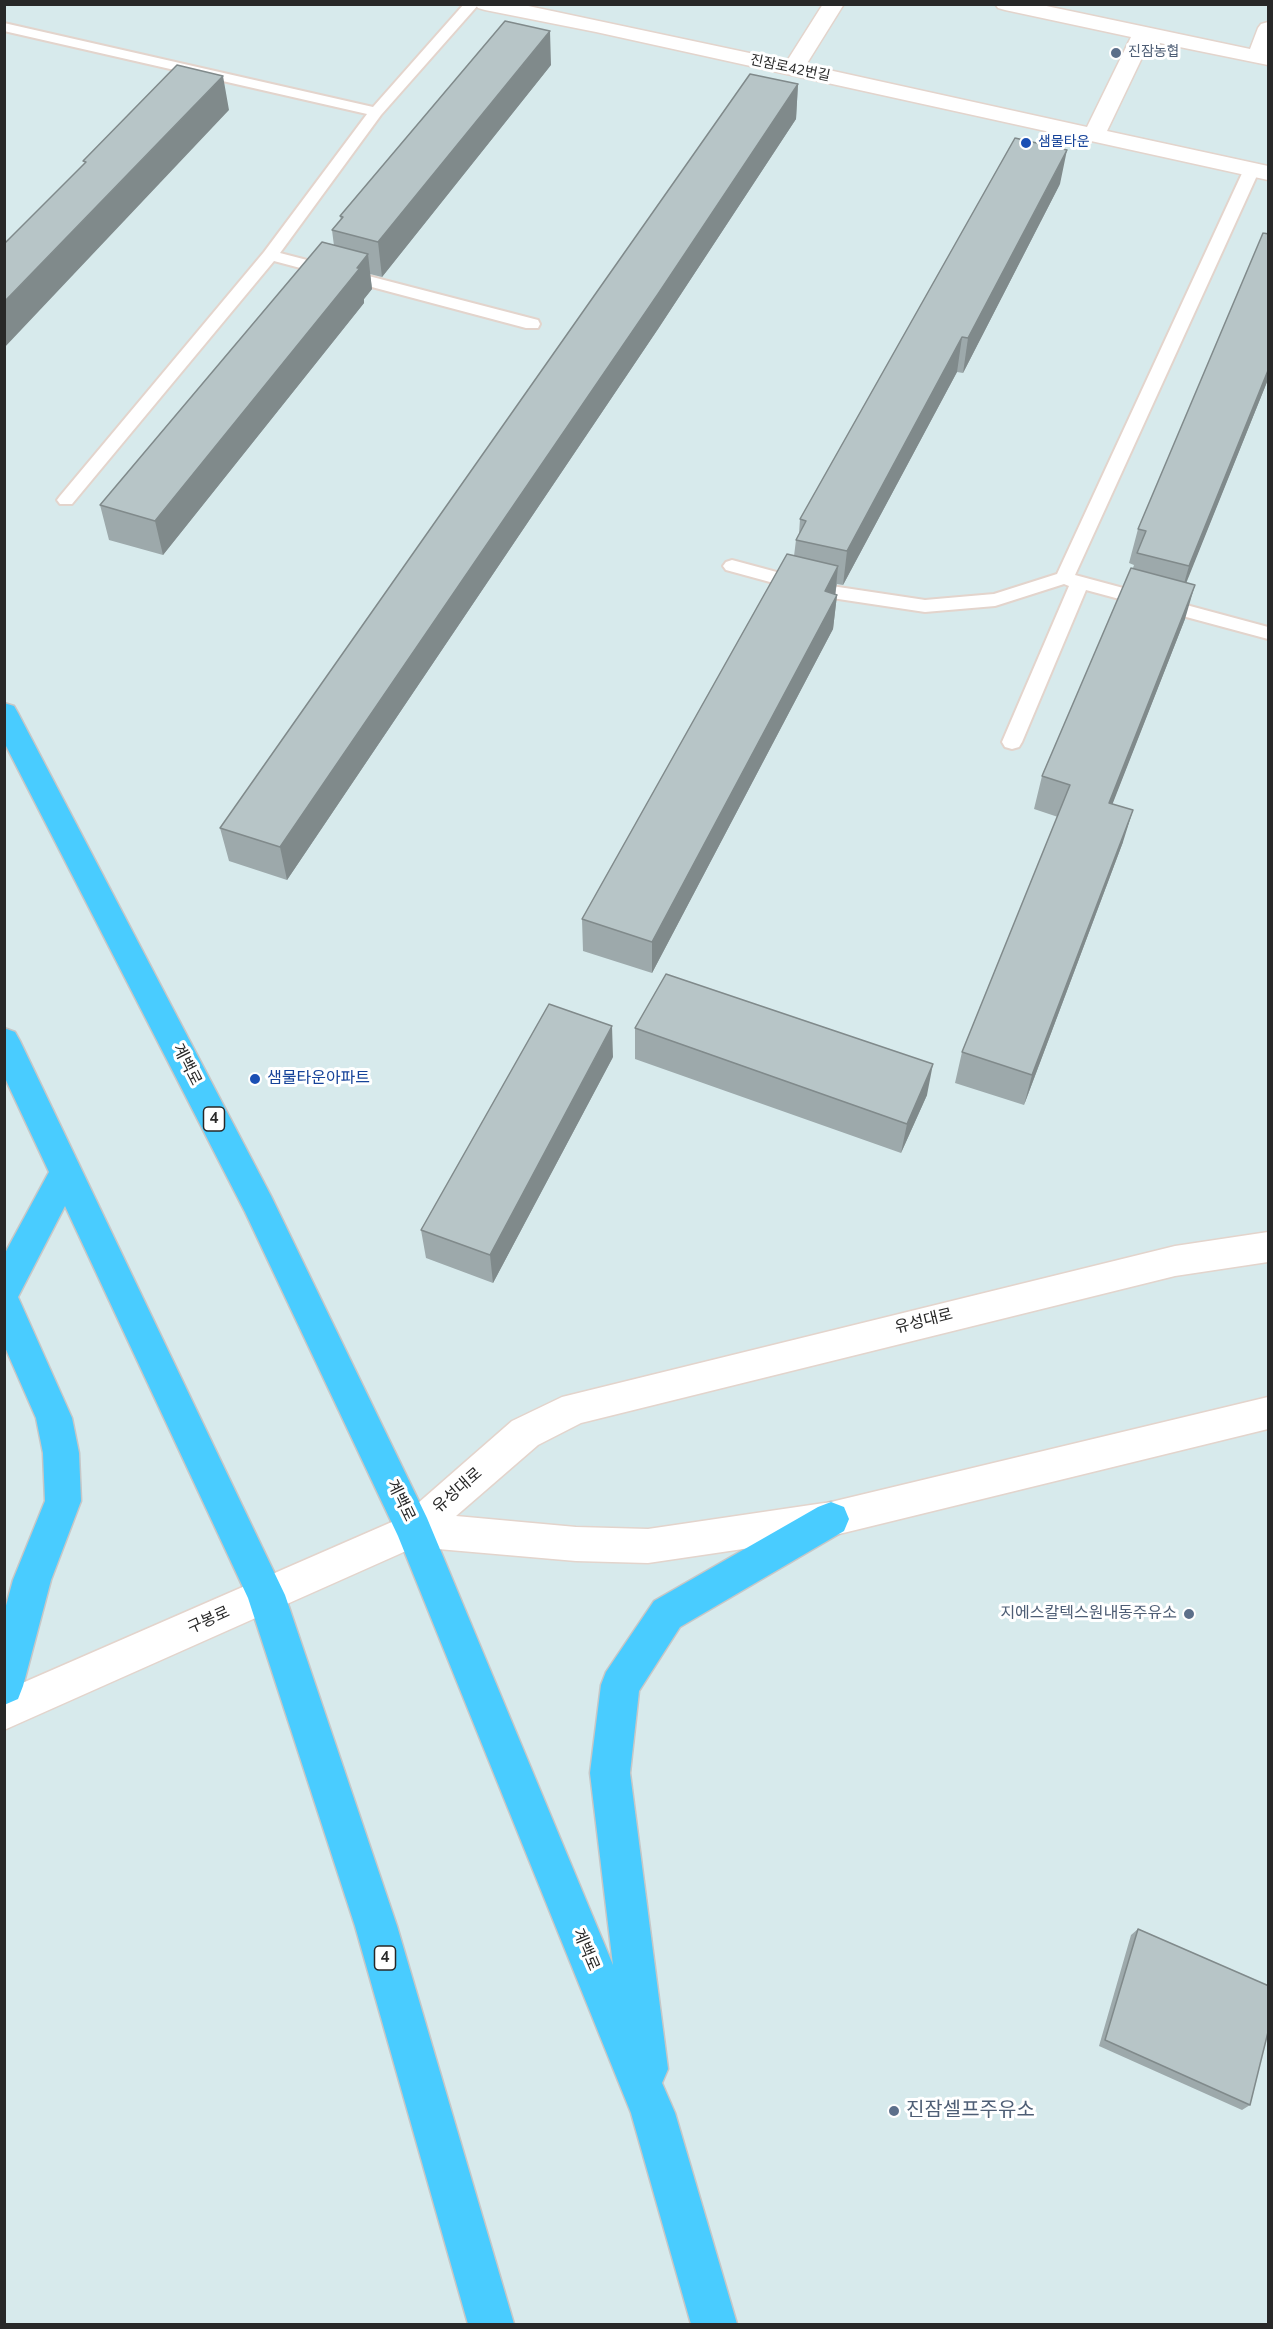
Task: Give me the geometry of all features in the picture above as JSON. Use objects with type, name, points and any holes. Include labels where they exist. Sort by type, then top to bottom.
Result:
[{"type":"main road","name":"계백로","points":[[4,712],[259,1206],[414,1530],[652,2113],[714,2325]]},
{"type":"main road","name":"4","points":[[4,1041],[67,1170],[266,1595],[376,1926],[491,2325]]},
{"type":"main road","points":[[4,1289],[67,1170]]},
{"type":"main road","points":[[4,1304],[54,1418],[61,1453],[63,1501],[32,1580],[4,1686]]},
{"type":"main road","points":[[652,2113],[610,1773],[620,1685],[667,1614],[831,1519]]},
{"type":"street","name":"진잠로42번길","points":[[485,4],[602,19],[792,70],[1260,171]]},
{"type":"street","points":[[792,70],[834,4]]},
{"type":"street","points":[[1005,4],[1050,9],[1143,33],[1263,58],[1269,28]]},
{"type":"street","points":[[1094,136],[1143,33]]},
{"type":"street","name":"유성대로","points":[[414,1530],[525,1432],[575,1408],[1175,1261],[1269,1247]]},
{"type":"street","name":"유성대로","points":[[414,1530],[576,1544],[648,1546],[831,1519],[1269,1413]]},
{"type":"street","name":"구봉로","points":[[4,1711],[414,1530]]},
{"type":"lane","points":[[66,500],[270,255],[376,112],[472,4]]},
{"type":"lane","points":[[4,27],[376,112]]},
{"type":"lane","points":[[1012,742],[1072,580],[1260,171]]},
{"type":"lane","points":[[270,255],[532,324]]},
{"type":"lane","points":[[732,566],[825,591],[925,606],[995,600],[1072,580],[1269,633]]},
{"type":"building","points":[[505,21],[550,31],[378,242],[332,230],[343,217],[340,216]]},
{"type":"building","points":[[177,65],[223,76],[4,302],[4,244],[86,162],[83,161]]},
{"type":"building","points":[[750,74],[798,84],[658,294],[280,847],[220,828]]},
{"type":"building","points":[[1015,138],[1067,150],[968,338],[962,337],[847,551],[796,540],[806,521],[800,519]]},
{"type":"building","points":[[1263,233],[1269,234],[1269,368],[1189,566],[1137,553],[1146,531],[1138,529]]},
{"type":"building","points":[[322,242],[368,254],[357,268],[360,268],[155,521],[100,505]]},
{"type":"building","points":[[787,554],[838,566],[825,591],[837,595],[652,942],[582,919]]},
{"type":"building","points":[[1131,568],[1195,585],[1109,803],[1133,810],[1032,1075],[962,1052],[1070,785],[1042,776]]},
{"type":"building","points":[[666,974],[933,1064],[907,1124],[635,1028]]},
{"type":"building","points":[[549,1004],[612,1026],[490,1255],[421,1230]]},
{"type":"building","points":[[1138,1929],[1269,1986],[1269,2028],[1250,2105],[1105,2040]]},
{"type":"place","name":"진잠농협","points":[[1116,53]]},
{"type":"place","name":"샘물타운","points":[[1026,143]]},
{"type":"place","name":"샘물타운아파트","points":[[255,1079]]},
{"type":"place","name":"지에스칼텍스원내동주유소","points":[[1189,1614]]},
{"type":"place","name":"진잠셀프주유소","points":[[894,2111]]}]
